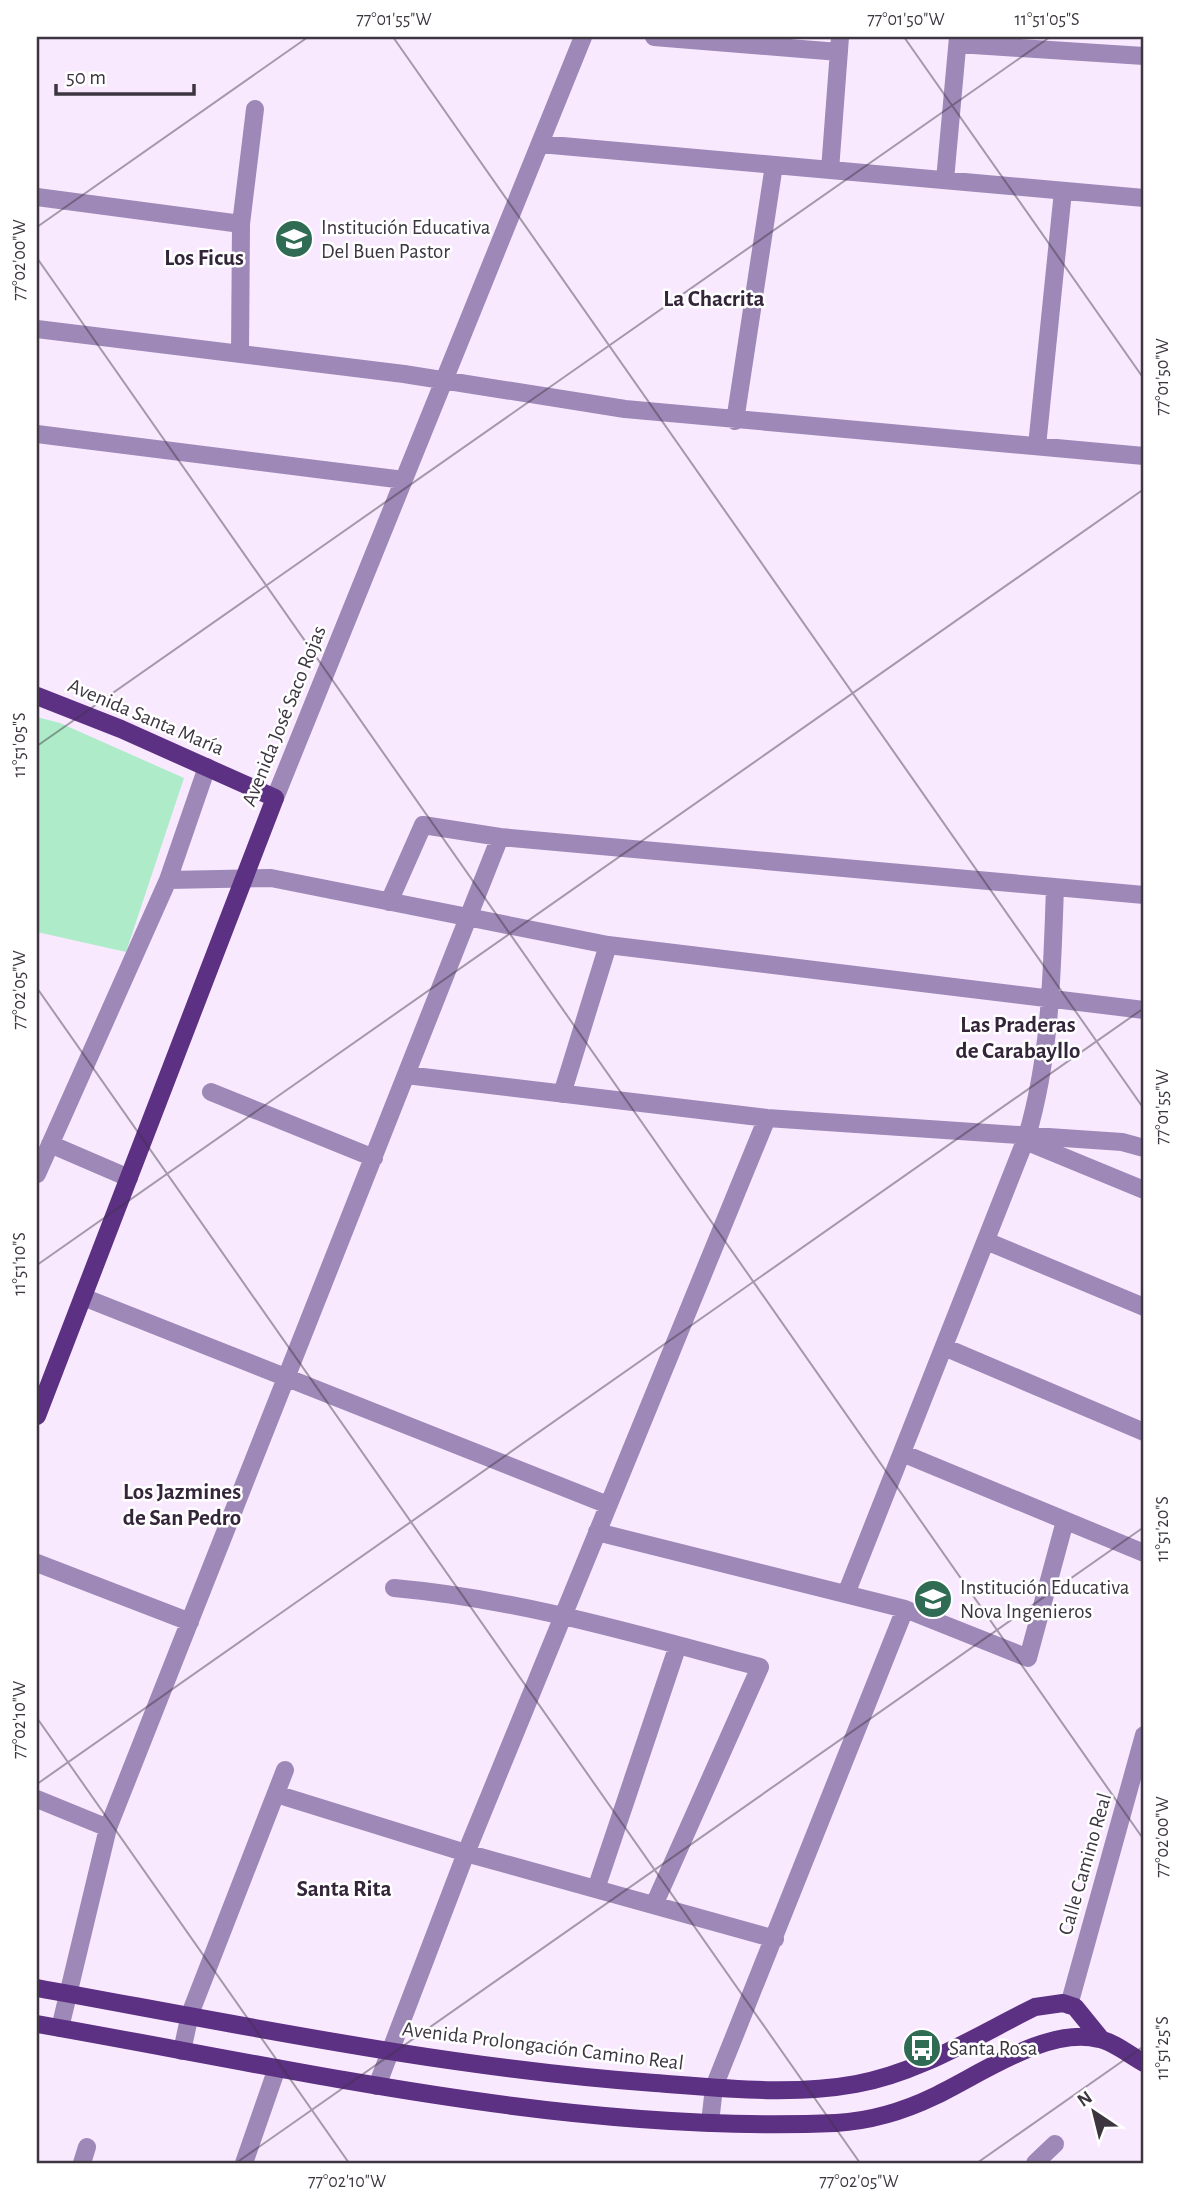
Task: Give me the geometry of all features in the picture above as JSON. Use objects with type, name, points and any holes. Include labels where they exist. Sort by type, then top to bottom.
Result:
[{"type":"main road","name":"Avenida Santa María","points":[[37,696],[275,798]]},
{"type":"main road","name":"Avenida José Saco Rojas","points":[[37,1416],[43,1383],[83,1297],[275,798]]},
{"type":"main road","name":"Avenida Prolongación Camino Real","points":[[37,1988],[389,2051],[565,2076],[714,2087],[810,2089],[874,2080],[913,2067],[1035,2007],[1051,2003],[1069,2005]]},
{"type":"main road","points":[[1069,2005],[1088,2019],[1101,2039]]},
{"type":"main road","points":[[37,2024],[377,2086],[600,2116],[710,2123],[839,2123],[867,2119],[933,2097],[1041,2044],[1076,2037],[1101,2039],[1144,2063]]},
{"type":"street","name":"Avenida José Saco Rojas","points":[[275,798],[583,37]]},
{"type":"street","points":[[654,37],[839,45],[830,170]]},
{"type":"street","points":[[945,180],[958,40],[1144,56]]},
{"type":"street","points":[[240,354],[241,224],[255,109]]},
{"type":"street","points":[[540,144],[1144,198]]},
{"type":"street","points":[[736,421],[774,165]]},
{"type":"street","points":[[1037,446],[1063,191]]},
{"type":"street","points":[[37,197],[241,224]]},
{"type":"street","points":[[37,329],[444,381],[625,409],[1144,456]]},
{"type":"street","points":[[37,434],[404,480]]},
{"type":"street","points":[[37,1174],[168,880],[207,767]]},
{"type":"street","points":[[389,902],[423,825],[500,837],[1144,895]]},
{"type":"street","points":[[61,2028],[108,1828],[500,837]]},
{"type":"street","points":[[168,880],[243,880],[271,877],[608,945],[1144,1010]]},
{"type":"street","points":[[846,1594],[1026,1139],[1042,1087],[1051,999],[1055,887]]},
{"type":"street","points":[[562,1094],[608,945]]},
{"type":"street","points":[[407,1075],[767,1118],[1026,1139],[1122,1142],[1144,1148]]},
{"type":"street","points":[[211,1092],[374,1158]]},
{"type":"street","points":[[377,2086],[466,1853],[767,1118]]},
{"type":"street","points":[[1026,1139],[1144,1190]]},
{"type":"street","points":[[50,1144],[130,1178]]},
{"type":"street","points":[[986,1241],[1144,1307]]},
{"type":"street","points":[[83,1297],[608,1505]]},
{"type":"street","points":[[944,1347],[1144,1432]]},
{"type":"street","points":[[902,1453],[1144,1553]]},
{"type":"street","points":[[597,1532],[905,1609],[1028,1658],[1065,1521]]},
{"type":"street","points":[[37,1563],[190,1622]]},
{"type":"street","points":[[394,1588],[452,1593],[563,1615],[760,1667],[654,1905]]},
{"type":"street","points":[[710,2123],[714,2087],[905,1609]]},
{"type":"street","points":[[596,1889],[678,1646]]},
{"type":"street","name":"Calle Camino Real","points":[[1069,2005],[1141,1760],[1144,1735]]},
{"type":"street","points":[[182,2051],[190,2014],[285,1770]]},
{"type":"street","points":[[276,1794],[466,1853],[775,1939]]},
{"type":"street","points":[[37,1799],[108,1828]]},
{"type":"street","points":[[244,2163],[277,2068]]},
{"type":"street","points":[[1035,2163],[1055,2144]]},
{"type":"green space","points":[[37,717],[60,723],[184,778],[126,952],[37,932]]},
{"type":"place","name":"Institución Educativa Del Buen Pastor","points":[[294,239]]},
{"type":"place","name":"Institución Educativa Nova Ingenieros","points":[[933,1599]]},
{"type":"place","name":"Santa Rosa","points":[[922,2048]]},
{"type":"district","name":"Los Ficus","points":[[204,258]]},
{"type":"district","name":"La Chacrita","points":[[714,299]]},
{"type":"district","name":"Las Praderas de Carabayllo","points":[[1018,1038]]},
{"type":"district","name":"Los Jazmines de San Pedro","points":[[182,1505]]},
{"type":"district","name":"Santa Rita","points":[[344,1889]]}]
